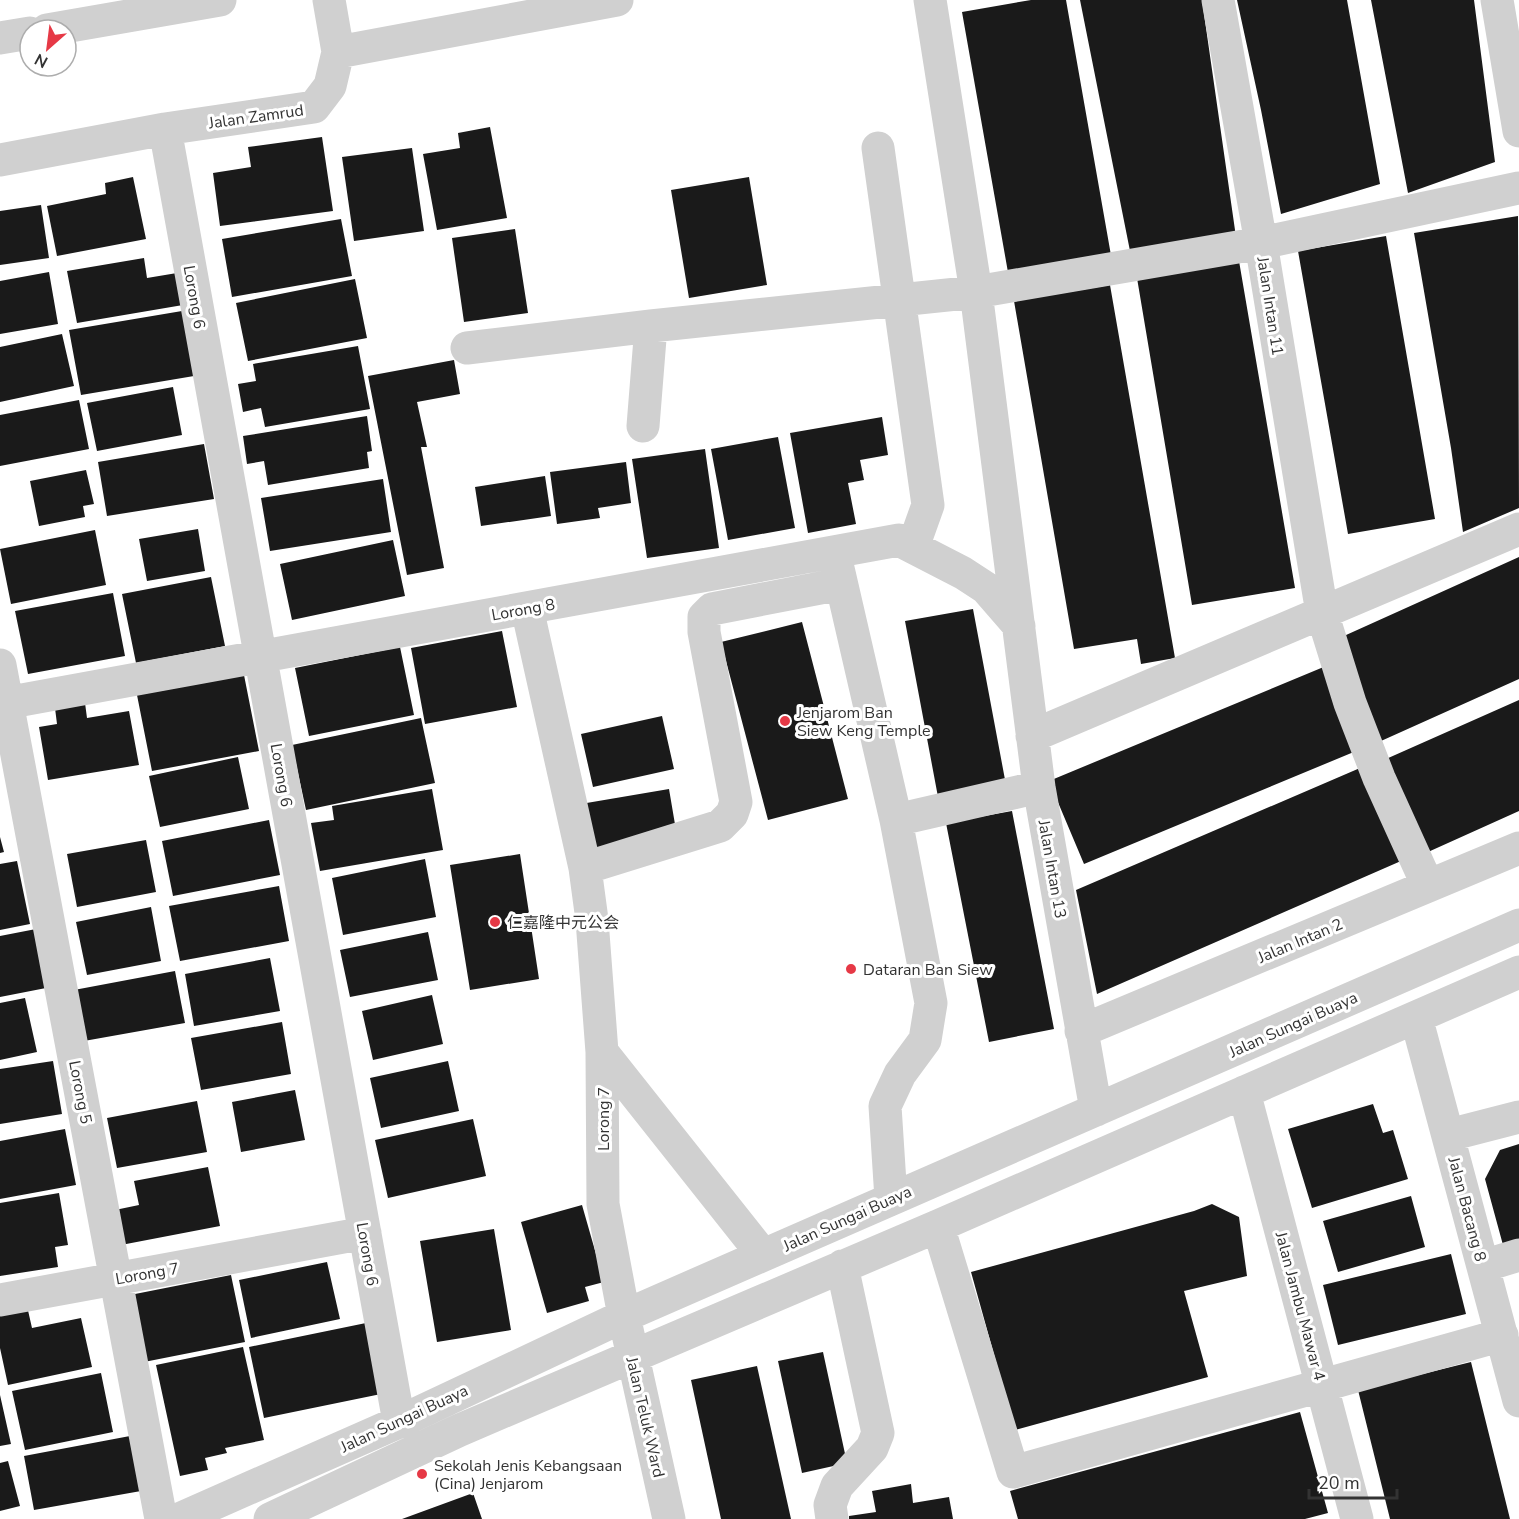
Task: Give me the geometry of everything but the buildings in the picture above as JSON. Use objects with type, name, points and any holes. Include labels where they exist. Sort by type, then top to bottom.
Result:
[{"type":"street","points":[[78,25],[220,0]]},
{"type":"street","points":[[329,0],[338,52],[616,0]]},
{"type":"street","name":"Jalan Intan 13","points":[[930,0],[976,292],[1039,786],[1096,1110]]},
{"type":"street","name":"Jalan Intan 11","points":[[1218,0],[1322,613],[1350,704],[1379,778],[1428,886]]},
{"type":"street","points":[[1497,0],[1518,113]]},
{"type":"street","points":[[0,38],[18,35]]},
{"type":"street","name":"Jalan Zamrud","points":[[0,160],[165,129],[314,107],[330,86],[338,52]]},
{"type":"street","name":"Lorong 6","points":[[165,129],[399,1422]]},
{"type":"street","points":[[878,148],[928,505],[913,547]]},
{"type":"street","points":[[467,348],[976,292],[1261,243],[1519,188]]},
{"type":"street","points":[[643,426],[651,326]]},
{"type":"street","points":[[1032,736],[1519,529]]},
{"type":"street","name":"Lorong 8","points":[[4,703],[899,540],[963,573],[986,588],[1019,626]]},
{"type":"street","points":[[834,552],[896,820],[930,1003],[925,1040],[900,1074],[885,1106],[891,1199]]},
{"type":"street","points":[[585,868],[720,826],[732,814],[736,802],[704,632],[704,617],[712,609],[841,584]]},
{"type":"street","name":"Lorong 7","points":[[527,608],[585,868],[592,920],[602,1052],[603,1204],[624,1316]]},
{"type":"street","name":"Lorong 5","points":[[0,664],[4,703],[161,1519]]},
{"type":"street","points":[[896,820],[1039,786]]},
{"type":"street","name":"Jalan Intan 2","points":[[1081,1031],[1519,848]]},
{"type":"street","name":"Jalan Sungai Buaya","points":[[179,1519],[399,1422],[624,1316],[1519,925]]},
{"type":"street","points":[[270,1519],[460,1430],[938,1226],[1519,972]]},
{"type":"street","name":"Jalan Bacang 8","points":[[1416,1017],[1519,1401]]},
{"type":"street","points":[[602,1052],[763,1255]]},
{"type":"street","name":"Jalan Jambu Mawar 4","points":[[1244,1092],[1357,1519]]},
{"type":"street","points":[[1449,1135],[1519,1117]]},
{"type":"street","points":[[938,1226],[1013,1472],[1502,1335]]},
{"type":"street","name":"Lorong 7","points":[[0,1300],[364,1233]]},
{"type":"street","points":[[1483,1266],[1519,1255]]},
{"type":"street","points":[[832,1519],[830,1505],[837,1486],[872,1448],[878,1433],[842,1266]]},
{"type":"street","name":"Jalan Teluk Ward","points":[[624,1316],[669,1519]]},
{"type":"place","name":"Jenjarom Ban Siew Keng Temple","points":[[785,721]]},
{"type":"place","name":"仁嘉隆中元公会","points":[[495,922]]},
{"type":"place","name":"Dataran Ban Siew","points":[[851,969]]},
{"type":"place","name":"Sekolah Jenis Kebangsaan (Cina) Jenjarom","points":[[422,1474]]}]
